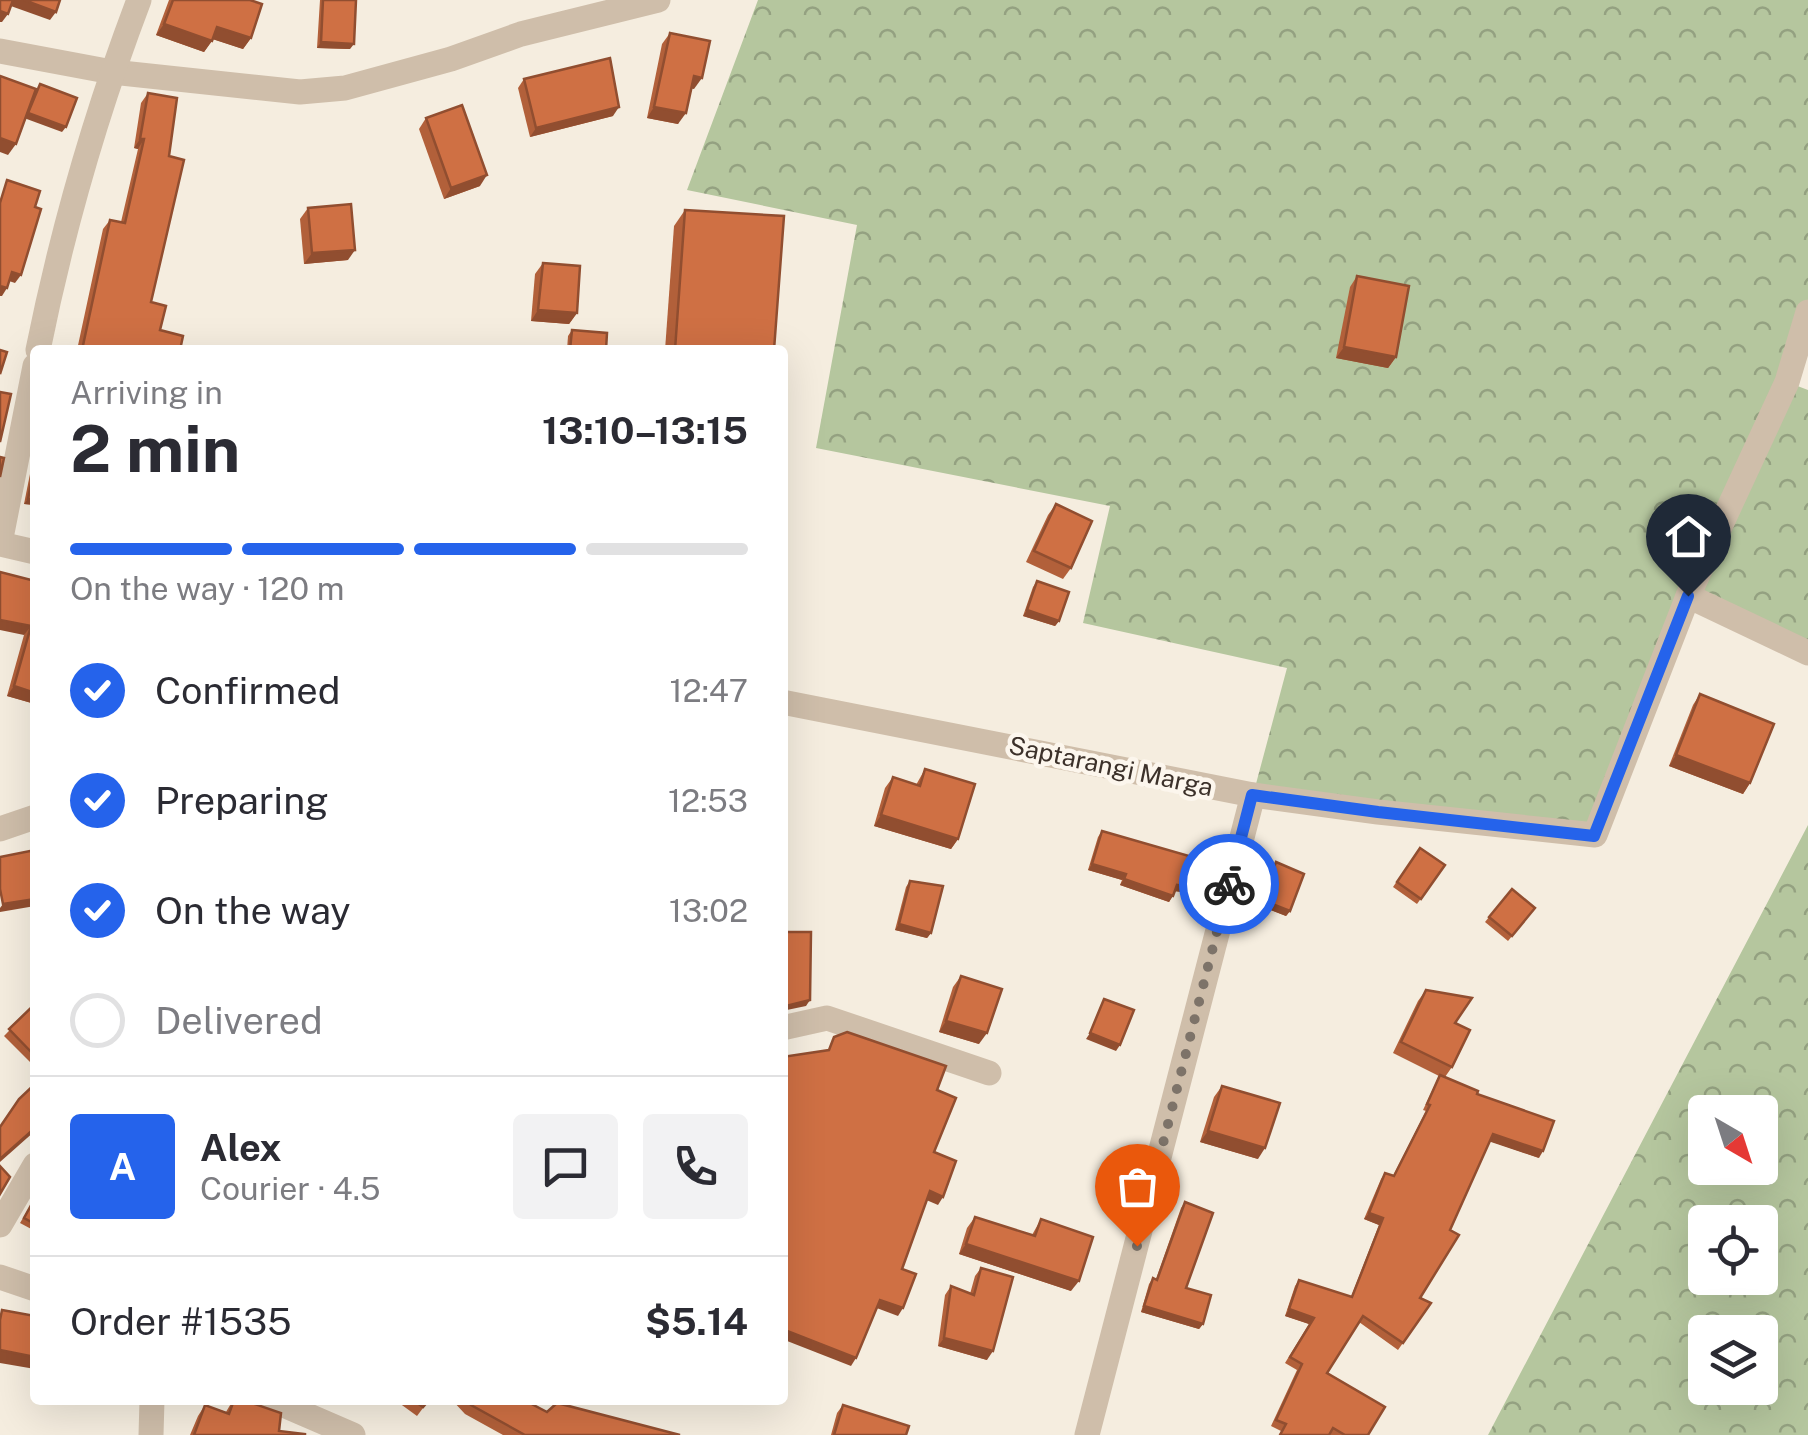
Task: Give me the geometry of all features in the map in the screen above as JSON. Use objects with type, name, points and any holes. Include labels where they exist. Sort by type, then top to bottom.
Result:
[{"type":"street","points":[[39,345],[53,276],[112,72],[139,0]]},
{"type":"street","points":[[0,51],[112,72],[300,92],[345,88],[450,59],[521,34],[658,0]]},
{"type":"street","name":"Saptarangi Marga","points":[[788,703],[1252,795],[1594,836],[1688,596],[1787,382],[1808,312]]},
{"type":"street","points":[[30,391],[0,543],[30,551]]},
{"type":"street","points":[[1688,596],[1808,653]]},
{"type":"street","points":[[1086,1435],[1168,1133],[1252,795]]},
{"type":"street","points":[[0,829],[30,819]]},
{"type":"street","points":[[788,1027],[827,1018],[989,1072]]},
{"type":"street","points":[[0,1226],[30,1174]]},
{"type":"street","points":[[0,1277],[30,1287]]},
{"type":"street","points":[[151,1435],[152,1405]]},
{"type":"street","points":[[284,1405],[353,1435]]},
{"type":"green space","points":[[758,0],[1808,0],[1808,312],[1787,382],[1808,390],[1808,653],[1688,597],[1595,835],[1253,795],[1287,668],[1083,623],[1110,506],[816,448],[857,225],[687,190]]},
{"type":"green space","points":[[1808,825],[1808,1435],[1488,1435]]},
{"type":"building","points":[[0,0],[13,0],[8,14],[0,11]]},
{"type":"building","points":[[24,0],[60,0],[56,12]]},
{"type":"building","points":[[173,0],[250,0],[262,4],[251,38],[217,27],[212,41],[164,24]]},
{"type":"building","points":[[323,0],[356,0],[354,44],[321,42]]},
{"type":"building","points":[[670,33],[710,41],[702,78],[694,76],[686,113],[654,107]]},
{"type":"building","points":[[610,58],[619,107],[536,128],[524,79]]},
{"type":"building","points":[[0,76],[36,89],[16,144],[0,138]]},
{"type":"building","points":[[40,84],[77,98],[66,127],[28,113]]},
{"type":"building","points":[[148,93],[177,98],[169,156],[184,160],[151,302],[166,306],[160,330],[183,336],[181,345],[83,345],[110,220],[125,223],[144,139],[140,139]]},
{"type":"building","points":[[462,105],[487,175],[451,188],[426,118]]},
{"type":"building","points":[[7,180],[40,191],[35,207],[41,209],[21,275],[12,272],[7,288],[0,286],[0,203]]},
{"type":"building","points":[[351,204],[355,250],[312,253],[308,208]]},
{"type":"building","points":[[685,210],[784,216],[774,345],[675,345]]},
{"type":"building","points":[[543,263],[580,266],[577,313],[538,310]]},
{"type":"building","points":[[1357,276],[1409,286],[1396,357],[1344,347]]},
{"type":"building","points":[[572,330],[607,333],[606,345],[570,345]]},
{"type":"building","points":[[0,350],[7,352],[0,374]]},
{"type":"building","points":[[0,392],[11,394],[0,442]]},
{"type":"building","points":[[1056,504],[1092,521],[1071,568],[1034,551]]},
{"type":"building","points":[[0,572],[30,580],[30,626],[0,620]]},
{"type":"building","points":[[1037,581],[1069,592],[1059,621],[1027,610]]},
{"type":"building","points":[[30,630],[30,691],[14,686]]},
{"type":"building","points":[[1700,694],[1774,724],[1750,783],[1676,755]]},
{"type":"building","points":[[925,769],[975,784],[958,839],[881,815],[893,777],[920,786]]},
{"type":"building","points":[[1102,831],[1210,862],[1203,889],[1177,885],[1173,896],[1124,879],[1126,874],[1092,864]]},
{"type":"building","points":[[1420,848],[1445,865],[1421,899],[1397,882]]},
{"type":"building","points":[[30,851],[30,900],[3,904],[0,857]]},
{"type":"building","points":[[1276,862],[1304,874],[1290,911],[1262,900]]},
{"type":"building","points":[[910,881],[943,886],[931,933],[899,924]]},
{"type":"building","points":[[1512,889],[1535,908],[1512,936],[1489,917]]},
{"type":"building","points":[[788,932],[811,932],[810,1000],[788,1006]]},
{"type":"building","points":[[961,976],[1002,989],[987,1033],[946,1021]]},
{"type":"building","points":[[1426,990],[1472,998],[1455,1023],[1470,1030],[1452,1067],[1401,1042]]},
{"type":"building","points":[[1104,999],[1134,1010],[1120,1045],[1090,1033]]},
{"type":"building","points":[[30,1009],[30,1051],[9,1029]]},
{"type":"building","points":[[847,1032],[946,1066],[937,1090],[956,1098],[934,1152],[956,1161],[943,1197],[930,1191],[902,1269],[916,1274],[903,1308],[880,1300],[856,1358],[788,1331],[788,1056],[829,1050],[834,1037]]},
{"type":"building","points":[[1440,1075],[1478,1091],[1477,1094],[1554,1121],[1543,1151],[1493,1134],[1450,1230],[1459,1235],[1420,1298],[1431,1303],[1403,1343],[1363,1316],[1327,1373],[1385,1407],[1368,1435],[1345,1435],[1333,1428],[1329,1435],[1280,1435],[1286,1424],[1276,1420],[1302,1364],[1290,1357],[1314,1318],[1289,1309],[1299,1280],[1352,1297],[1383,1218],[1369,1213],[1385,1173],[1394,1176],[1430,1105],[1427,1104]]},
{"type":"building","points":[[1222,1086],[1280,1103],[1265,1148],[1208,1131]]},
{"type":"building","points":[[30,1089],[30,1132],[0,1159],[0,1127]]},
{"type":"building","points":[[0,1166],[10,1177],[0,1194]]},
{"type":"building","points":[[1185,1202],[1213,1213],[1186,1288],[1211,1295],[1203,1324],[1144,1306]]},
{"type":"building","points":[[975,1217],[1035,1236],[1041,1219],[1093,1237],[1079,1281],[966,1244]]},
{"type":"building","points":[[981,1268],[1013,1277],[993,1351],[944,1338],[951,1286],[974,1295]]},
{"type":"building","points":[[2,1310],[30,1315],[30,1356],[0,1350]]},
{"type":"building","points":[[205,1405],[229,1414],[232,1405],[258,1405],[281,1413],[279,1431],[305,1435],[194,1435]]},
{"type":"building","points":[[471,1405],[534,1405],[547,1412],[555,1405],[565,1405],[680,1435],[525,1435]]},
{"type":"building","points":[[843,1405],[909,1426],[906,1435],[834,1435]]},
{"type":"way so far","points":[[1137,1246],[1229,884]]},
{"type":"route","points":[[1229,884],[1252,795],[1594,836],[1688,596]]}]
